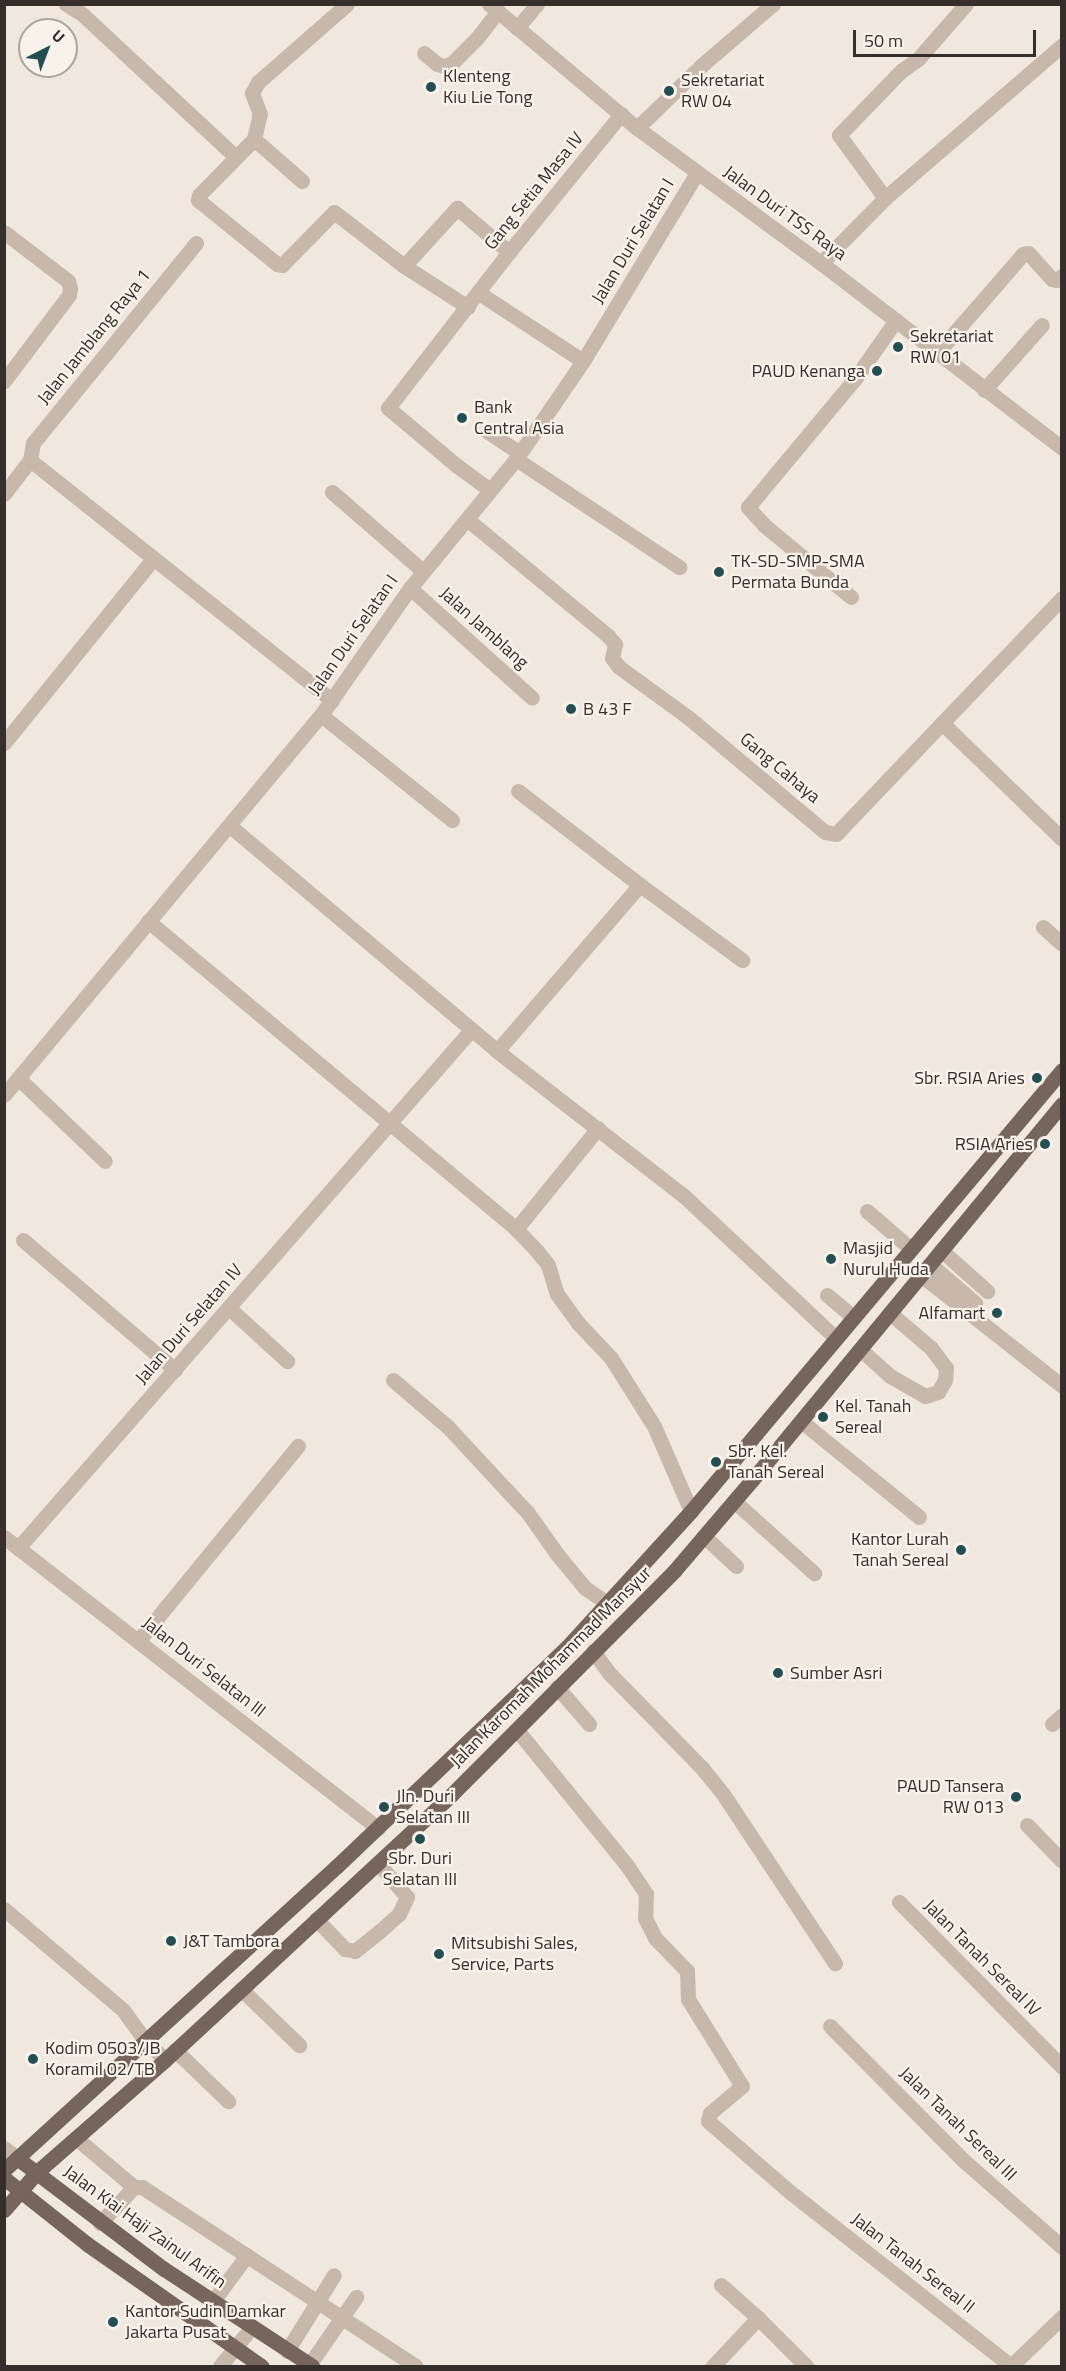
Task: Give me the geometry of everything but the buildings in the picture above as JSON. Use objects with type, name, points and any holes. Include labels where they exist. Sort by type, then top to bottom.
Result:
[{"type":"main road","name":"Jalan Karomah Mohammad Mansyur","points":[[4,2170],[11,2153],[145,2040],[378,1828],[567,1647],[691,1511],[1062,1070]]},
{"type":"main road","points":[[1034,1103],[1058,1115]]},
{"type":"main road","name":"Jalan Karomah Mohammad Mansyur","points":[[4,2210],[37,2172],[170,2055],[451,1794],[518,1730],[592,1651],[675,1570],[925,1269],[1058,1115]]},
{"type":"main road","points":[[781,1405],[801,1421]]},
{"type":"main road","points":[[431,1778],[451,1794]]},
{"type":"main road","points":[[378,1828],[397,1845]]},
{"type":"main road","name":"Jalan Kiai Haji Zainul Arifin","points":[[11,2153],[100,2223],[164,2269],[310,2366]]},
{"type":"main road","points":[[4,2178],[150,2289],[261,2367]]},
{"type":"main road","points":[[150,2289],[164,2269]]},
{"type":"street","points":[[66,4],[82,14],[236,157]]},
{"type":"street","points":[[347,4],[258,82],[252,93],[260,114],[255,139],[199,195],[198,200],[277,264],[282,265],[334,212],[404,266],[468,307]]},
{"type":"street","points":[[517,28],[537,4]]},
{"type":"street","points":[[885,198],[839,135],[901,71],[918,59],[966,4]]},
{"type":"street","points":[[637,128],[767,6]]},
{"type":"street","points":[[424,53],[437,64],[445,66],[452,63],[477,38],[495,7]]},
{"type":"street","name":"Jalan Duri TSS Raya","points":[[495,7],[637,128],[821,263],[896,320],[936,354],[1062,448]]},
{"type":"street","points":[[821,263],[885,198],[1062,45]]},
{"type":"street","name":"Gang Setia Masa IV","points":[[490,490],[388,408],[509,252],[621,114]]},
{"type":"street","points":[[255,139],[302,181]]},
{"type":"street","name":"Jalan Duri Selatan I","points":[[4,1095],[321,715],[410,588],[468,520],[518,456],[583,361],[696,173]]},
{"type":"street","points":[[404,266],[457,208],[509,252]]},
{"type":"street","points":[[4,232],[68,281],[70,288],[69,295],[4,381]]},
{"type":"street","name":"Jalan Jamblang Raya 1","points":[[4,494],[30,460],[33,443],[196,243]]},
{"type":"street","points":[[936,354],[1023,254],[1028,253],[1052,279],[1056,280],[1062,276]]},
{"type":"street","points":[[479,292],[583,361]]},
{"type":"street","points":[[851,597],[764,525],[748,507],[855,380],[896,320]]},
{"type":"street","points":[[984,390],[1042,325]]},
{"type":"street","points":[[488,432],[518,456],[679,567]]},
{"type":"street","points":[[30,460],[332,700]]},
{"type":"street","points":[[332,492],[423,571]]},
{"type":"street","name":"Gang Cahaya","points":[[468,520],[608,636],[615,644],[612,658],[619,667],[689,718],[832,835],[836,834],[942,723]]},
{"type":"street","points":[[4,742],[153,559]]},
{"type":"street","name":"Jalan Jamblang","points":[[410,588],[532,698]]},
{"type":"street","points":[[1062,597],[942,723],[1062,840]]},
{"type":"street","points":[[321,715],[452,820]]},
{"type":"street","points":[[518,790],[640,885],[742,960]]},
{"type":"street","points":[[230,826],[471,1030],[684,1196],[836,1338]]},
{"type":"street","points":[[497,1051],[640,885]]},
{"type":"street","points":[[148,921],[516,1229],[548,1265],[557,1294],[578,1323],[611,1358],[654,1426],[691,1511]]},
{"type":"street","points":[[1042,927],[1062,944]]},
{"type":"street","name":"Jalan Duri Selatan IV","points":[[18,1548],[471,1030]]},
{"type":"street","points":[[18,1078],[105,1161]]},
{"type":"street","points":[[516,1229],[598,1128]]},
{"type":"street","points":[[867,1211],[911,1249]]},
{"type":"street","points":[[23,1240],[175,1370]]},
{"type":"street","points":[[941,1250],[987,1291]]},
{"type":"street","points":[[925,1269],[975,1303]]},
{"type":"street","points":[[925,1269],[1062,1386]]},
{"type":"street","points":[[827,1295],[854,1318]]},
{"type":"street","points":[[229,1308],[287,1361]]},
{"type":"street","points":[[860,1348],[891,1376],[925,1396],[938,1392],[945,1380],[946,1368],[931,1348],[890,1313]]},
{"type":"street","points":[[393,1380],[448,1427],[528,1513],[585,1588],[606,1602]]},
{"type":"street","points":[[801,1421],[919,1517]]},
{"type":"street","points":[[139,1640],[298,1446]]},
{"type":"street","points":[[734,1501],[814,1573]]},
{"type":"street","points":[[704,1536],[736,1566]]},
{"type":"street","name":"Jalan Duri Selatan III","points":[[4,1537],[378,1828]]},
{"type":"street","points":[[592,1651],[610,1674],[702,1768],[723,1794],[835,1963]]},
{"type":"street","points":[[557,1687],[590,1724]]},
{"type":"street","name":"Jalan Tanah Sereal II","points":[[518,1730],[626,1864],[646,1893],[645,1918],[655,1938],[687,1971],[688,1999],[742,2086],[710,2113],[708,2121],[790,2192],[1011,2366]]},
{"type":"street","points":[[1027,1826],[1062,1861]]},
{"type":"street","points":[[316,1919],[345,1949],[355,1951],[387,1925],[399,1914],[406,1897],[378,1863]]},
{"type":"street","name":"Jalan Tanah Sereal IV","points":[[899,1902],[1062,2067]]},
{"type":"street","points":[[4,1909],[123,2010],[145,2040],[170,2055],[228,2101]]},
{"type":"street","points":[[241,1989],[299,2045]]},
{"type":"street","name":"Jalan Tanah Sereal III","points":[[830,2026],[963,2160],[1062,2247]]},
{"type":"street","points":[[76,2138],[134,2187],[142,2187],[416,2367]]},
{"type":"street","points":[[100,2223],[134,2187]]},
{"type":"street","points":[[213,2301],[247,2255]]},
{"type":"street","points":[[287,2351],[334,2275]]},
{"type":"street","points":[[721,2285],[758,2318],[806,2367]]},
{"type":"street","points":[[310,2366],[356,2297]]},
{"type":"street","points":[[1011,2366],[1062,2317]]},
{"type":"street","points":[[712,2367],[758,2318]]},
{"type":"street","points":[[220,2367],[252,2327]]},
{"type":"place","name":"Klenteng Kiu Lie Tong","points":[[431,87]]},
{"type":"place","name":"Sekretariat RW 04","points":[[669,91]]},
{"type":"place","name":"Sekretariat RW 01","points":[[898,347]]},
{"type":"place","name":"PAUD Kenanga","points":[[877,371]]},
{"type":"place","name":"Bank Central Asia","points":[[462,418]]},
{"type":"place","name":"TK-SD-SMP-SMA Permata Bunda","points":[[719,572]]},
{"type":"place","name":"B 43 F","points":[[571,709]]},
{"type":"place","name":"Sbr. RSIA Aries","points":[[1037,1078]]},
{"type":"place","name":"RSIA Aries","points":[[1045,1144]]},
{"type":"place","name":"Masjid Nurul Huda","points":[[831,1259]]},
{"type":"place","name":"Alfamart","points":[[997,1313]]},
{"type":"place","name":"Kel. Tanah Sereal","points":[[823,1417]]},
{"type":"place","name":"Sbr. Kel. Tanah Sereal","points":[[716,1462]]},
{"type":"place","name":"Kantor Lurah Tanah Sereal","points":[[961,1550]]},
{"type":"place","name":"Sumber Asri","points":[[778,1673]]},
{"type":"place","name":"PAUD Tansera RW 013","points":[[1016,1797]]},
{"type":"place","name":"Jln. Duri Selatan III","points":[[384,1807]]},
{"type":"place","name":"Sbr. Duri Selatan III","points":[[420,1839]]},
{"type":"place","name":"J&T Tambora","points":[[171,1941]]},
{"type":"place","name":"Mitsubishi Sales, Service, Parts","points":[[439,1954]]},
{"type":"place","name":"Kodim 0503/JB Koramil 02/TB","points":[[33,2059]]},
{"type":"place","name":"Kantor Sudin Damkar Jakarta Pusat","points":[[113,2322]]}]
